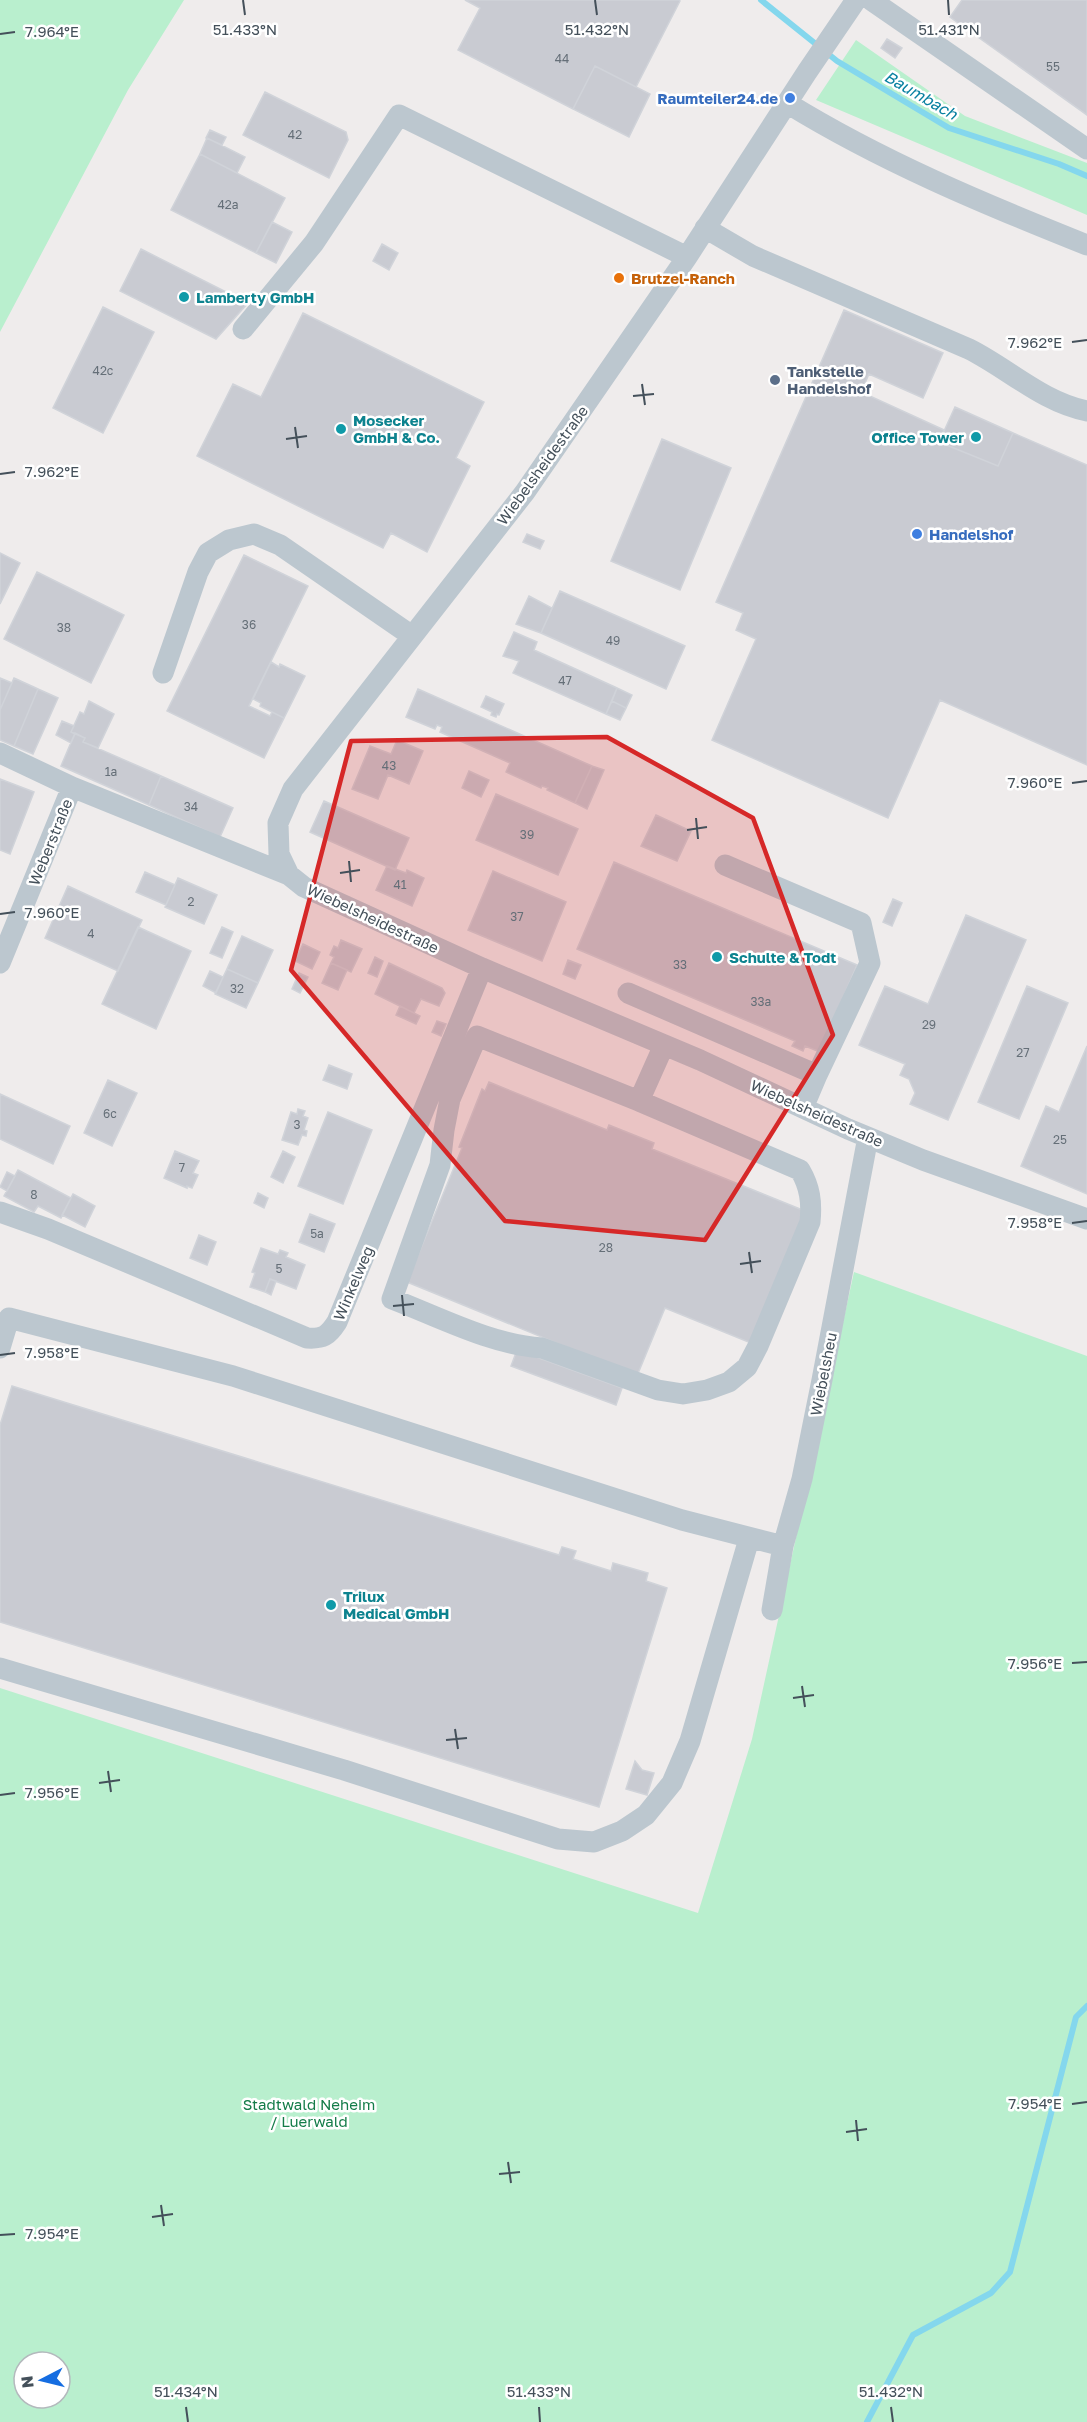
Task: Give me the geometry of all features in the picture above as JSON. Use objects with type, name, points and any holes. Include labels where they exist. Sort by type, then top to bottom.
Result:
[{"type":"street","points":[[871,0],[1087,149]]},
{"type":"street","name":"Wiebelsheidestraße","points":[[852,7],[813,62],[687,257],[525,492],[293,789],[278,823],[279,854],[290,875],[304,887],[482,968],[664,1045],[923,1160],[1087,1219]]},
{"type":"street","points":[[787,103],[831,130],[907,168],[1087,245]]},
{"type":"street","points":[[243,329],[314,243],[399,115],[687,257]]},
{"type":"street","points":[[705,228],[753,256],[978,353],[996,362],[1052,401],[1087,411]]},
{"type":"street","points":[[163,673],[198,572],[208,553],[229,540],[254,534],[280,545],[412,636]]},
{"type":"street","points":[[0,753],[72,787],[290,875]]},
{"type":"street","name":"Weberstraße","points":[[0,963],[72,787]]},
{"type":"street","points":[[725,865],[861,923],[870,963],[817,1075],[804,1108]]},
{"type":"street","name":"Winkelweg","points":[[0,1212],[48,1229],[307,1338],[325,1337],[337,1322],[482,968]]},
{"type":"street","points":[[628,993],[817,1075]]},
{"type":"street","points":[[477,1036],[639,1101],[800,1170],[809,1185],[812,1206],[810,1222],[758,1346],[747,1367],[729,1382],[707,1390],[683,1394],[658,1390],[542,1348],[523,1347],[502,1341],[392,1299],[440,1165],[450,1099],[477,1036]]},
{"type":"street","points":[[639,1101],[664,1045]]},
{"type":"street","name":"Wiebelsheu","points":[[772,1610],[783,1546],[802,1479],[868,1137]]},
{"type":"street","points":[[0,1348],[9,1318],[233,1376],[682,1520],[748,1539],[783,1546]]},
{"type":"street","points":[[0,1668],[344,1770],[558,1839],[594,1842],[622,1830],[646,1815],[672,1783],[690,1740],[748,1539]]},
{"type":"highlighted area","points":[[607,737],[753,818],[833,1035],[705,1240],[505,1221],[291,970],[351,741]]},
{"type":"green space","points":[[0,0],[184,0],[128,90],[0,332]]},
{"type":"green space","points":[[856,40],[965,116],[1087,163],[1087,215],[816,100]]},
{"type":"green space","name":"Stadtwald Neheim / Luerwald","points":[[854,1272],[1087,1356],[1087,2422],[0,2422],[0,1688],[698,1913],[752,1739]]},
{"type":"building","points":[[465,0],[680,1],[636,87],[595,66],[573,109],[458,50],[480,8]]},
{"type":"building","points":[[962,0],[1087,0],[1087,115],[950,17]]},
{"type":"building","points":[[887,39],[902,48],[895,58],[881,48]]},
{"type":"building","points":[[595,66],[650,94],[629,137],[573,109]]},
{"type":"building","points":[[265,92],[346,132],[348,140],[329,178],[243,135]]},
{"type":"building","points":[[210,130],[226,137],[222,145],[206,138]]},
{"type":"building","points":[[207,138],[245,157],[237,173],[200,154]]},
{"type":"building","points":[[200,154],[285,198],[256,253],[171,210]]},
{"type":"building","points":[[272,222],[292,232],[276,263],[256,253]]},
{"type":"building","points":[[382,244],[398,253],[389,270],[373,261]]},
{"type":"building","name":"Lamberty GmbH","points":[[141,249],[248,303],[216,339],[120,291]]},
{"type":"building","points":[[103,307],[154,332],[103,433],[53,408]]},
{"type":"building","name":"Handelshof","points":[[844,310],[943,353],[923,398],[869,374],[861,392],[944,430],[939,442],[998,466],[1013,433],[1087,465],[1087,765],[940,700],[888,818],[712,740],[756,639],[736,630],[743,613],[716,602]]},
{"type":"building","name":"Mosecker GmbH & Co.","points":[[303,313],[484,402],[456,458],[470,466],[427,552],[391,533],[383,548],[197,456],[233,384],[261,397]]},
{"type":"building","name":"Office Tower","points":[[955,407],[1013,433],[998,466],[939,442]]},
{"type":"building","points":[[662,439],[731,468],[680,590],[611,561]]},
{"type":"building","points":[[527,534],[544,541],[540,549],[523,542]]},
{"type":"building","points":[[0,553],[20,563],[0,604]]},
{"type":"building","points":[[244,555],[308,586],[249,706],[270,716],[272,712],[284,718],[264,758],[167,711]]},
{"type":"building","points":[[37,572],[124,615],[91,683],[4,639]]},
{"type":"building","points":[[560,591],[685,646],[666,689],[541,633]]},
{"type":"building","points":[[529,596],[552,608],[541,633],[516,624]]},
{"type":"building","points":[[514,632],[537,642],[534,650],[617,688],[606,714],[513,673],[519,661],[503,656]]},
{"type":"building","points":[[271,662],[305,676],[284,718],[260,706],[261,703],[253,699]]},
{"type":"building","points":[[0,678],[12,683],[0,710]]},
{"type":"building","points":[[14,678],[38,689],[14,746],[0,740],[0,710]]},
{"type":"building","points":[[617,688],[632,695],[626,708],[612,701]]},
{"type":"building","points":[[38,689],[58,698],[33,754],[14,746]]},
{"type":"building","points":[[418,689],[592,766],[575,803],[547,790],[548,788],[542,786],[541,788],[506,772],[510,763],[440,732],[442,727],[437,725],[435,729],[406,717]]},
{"type":"building","points":[[486,696],[504,704],[496,717],[491,715],[492,712],[481,707]]},
{"type":"building","points":[[89,701],[114,714],[98,748],[83,742],[85,738],[71,732],[80,712],[84,714]]},
{"type":"building","points":[[612,701],[626,708],[620,720],[606,714]]},
{"type":"building","points":[[62,721],[74,726],[71,732],[75,734],[71,743],[56,735]]},
{"type":"building","points":[[75,733],[85,738],[83,742],[161,776],[149,805],[61,766]]},
{"type":"building","points":[[397,740],[423,751],[409,784],[388,775],[378,799],[352,789],[370,746],[391,754]]},
{"type":"building","points":[[592,766],[604,770],[587,809],[575,803]]},
{"type":"building","points":[[469,771],[489,780],[481,797],[462,788]]},
{"type":"building","points":[[161,776],[233,808],[220,837],[149,805]]},
{"type":"building","points":[[0,779],[34,792],[10,854],[0,850]]},
{"type":"building","points":[[496,794],[578,829],[558,875],[476,840]]},
{"type":"building","points":[[324,801],[409,838],[395,870],[310,832]]},
{"type":"building","points":[[656,815],[691,831],[677,861],[641,846]]},
{"type":"building","name":"Schulte & Todt","points":[[614,862],[857,965],[820,1052],[805,1046],[803,1051],[792,1046],[795,1041],[577,949]]},
{"type":"building","points":[[387,866],[406,873],[407,870],[424,878],[412,906],[376,890]]},
{"type":"building","points":[[493,871],[566,902],[542,961],[468,930]]},
{"type":"building","points":[[145,872],[175,885],[166,905],[136,892]]},
{"type":"building","points":[[178,878],[217,895],[204,924],[165,907]]},
{"type":"building","points":[[68,886],[142,920],[118,971],[45,938]]},
{"type":"building","points":[[893,899],[902,903],[892,926],[883,922]]},
{"type":"building","points":[[966,915],[1026,940],[948,1120],[910,1104],[915,1093],[909,1079],[900,1075],[905,1064],[859,1045],[885,986],[928,1004]]},
{"type":"building","points":[[138,927],[191,951],[156,1029],[102,1004]]},
{"type":"building","points":[[222,927],[233,932],[222,958],[210,953]]},
{"type":"building","points":[[242,936],[273,950],[258,983],[227,969]]},
{"type":"building","points":[[341,940],[362,949],[351,972],[331,963],[334,957],[330,955],[334,946],[338,948]]},
{"type":"building","points":[[303,944],[320,952],[312,969],[295,961]]},
{"type":"building","points":[[375,957],[383,961],[377,977],[368,973]]},
{"type":"building","points":[[568,960],[581,965],[575,979],[563,974]]},
{"type":"building","points":[[331,963],[347,970],[338,990],[322,983]]},
{"type":"building","points":[[389,963],[442,988],[445,993],[439,1006],[421,999],[414,1013],[375,994]]},
{"type":"building","points":[[227,969],[258,983],[246,1008],[215,994]]},
{"type":"building","points":[[210,971],[223,977],[216,993],[203,986]]},
{"type":"building","points":[[299,973],[308,977],[300,993],[292,989]]},
{"type":"building","points":[[1027,986],[1068,1003],[1019,1119],[978,1102]]},
{"type":"building","points":[[400,1006],[420,1016],[416,1024],[396,1015]]},
{"type":"building","points":[[437,1021],[446,1024],[441,1036],[432,1032]]},
{"type":"building","points":[[1087,1046],[1087,1194],[1021,1166],[1046,1106],[1059,1112]]},
{"type":"building","points":[[329,1065],[352,1074],[347,1089],[323,1080]]},
{"type":"building","points":[[108,1080],[137,1093],[112,1146],[84,1133]]},
{"type":"building","points":[[489,1082],[607,1130],[609,1125],[654,1143],[652,1149],[805,1211],[751,1343],[665,1308],[637,1376],[407,1282],[462,1148],[459,1147],[482,1089],[485,1091]]},
{"type":"building","points":[[0,1094],[70,1126],[53,1164],[0,1139]]},
{"type":"building","points":[[298,1109],[305,1111],[303,1116],[308,1118],[304,1130],[307,1131],[306,1136],[302,1135],[298,1145],[282,1140],[291,1112],[297,1114]]},
{"type":"building","points":[[328,1112],[372,1130],[343,1204],[298,1186]]},
{"type":"building","points":[[175,1151],[199,1161],[193,1173],[198,1175],[192,1188],[164,1178]]},
{"type":"building","points":[[283,1151],[295,1157],[283,1183],[271,1177]]},
{"type":"building","points":[[18,1170],[71,1198],[61,1218],[38,1206],[34,1212],[4,1196]]},
{"type":"building","points":[[7,1172],[15,1176],[7,1191],[0,1187]]},
{"type":"building","points":[[258,1193],[268,1198],[264,1208],[254,1203]]},
{"type":"building","points":[[73,1194],[95,1206],[85,1227],[62,1215]]},
{"type":"building","points":[[310,1214],[335,1224],[324,1252],[299,1242]]},
{"type":"building","points":[[199,1235],[216,1242],[207,1265],[190,1258]]},
{"type":"building","points":[[261,1248],[278,1254],[280,1250],[288,1253],[286,1257],[305,1265],[296,1289],[270,1279],[265,1292],[250,1287],[255,1273],[252,1272]]},
{"type":"building","points":[[270,1279],[276,1281],[271,1295],[265,1292]]},
{"type":"building","points":[[517,1350],[622,1388],[616,1405],[511,1366]]},
{"type":"building","name":"Trilux Medical GmbH","points":[[12,1386],[559,1555],[562,1547],[576,1551],[573,1559],[611,1571],[613,1563],[648,1573],[646,1581],[667,1588],[599,1807],[0,1622],[0,1425]]},
{"type":"building","points":[[635,1761],[642,1770],[654,1773],[647,1795],[626,1789]]},
{"type":"waterway","name":"Baumbach","points":[[761,0],[837,61],[949,128],[1059,164],[1087,176]]},
{"type":"waterway","points":[[867,2422],[913,2335],[991,2293],[1010,2272],[1076,2017],[1087,2006]]},
{"type":"place","name":"Raumteiler24.de","points":[[790,98]]},
{"type":"place","name":"Brutzel-Ranch","points":[[619,278]]},
{"type":"place","name":"Lamberty GmbH","points":[[184,297]]},
{"type":"place","name":"Tankstelle Handelshof","points":[[775,380]]},
{"type":"place","name":"Mosecker GmbH & Co.","points":[[341,429]]},
{"type":"place","name":"Office Tower","points":[[976,437]]},
{"type":"place","name":"Handelshof","points":[[917,534]]},
{"type":"place","name":"Schulte & Todt","points":[[717,957]]},
{"type":"place","name":"Trilux Medical GmbH","points":[[331,1605]]}]
